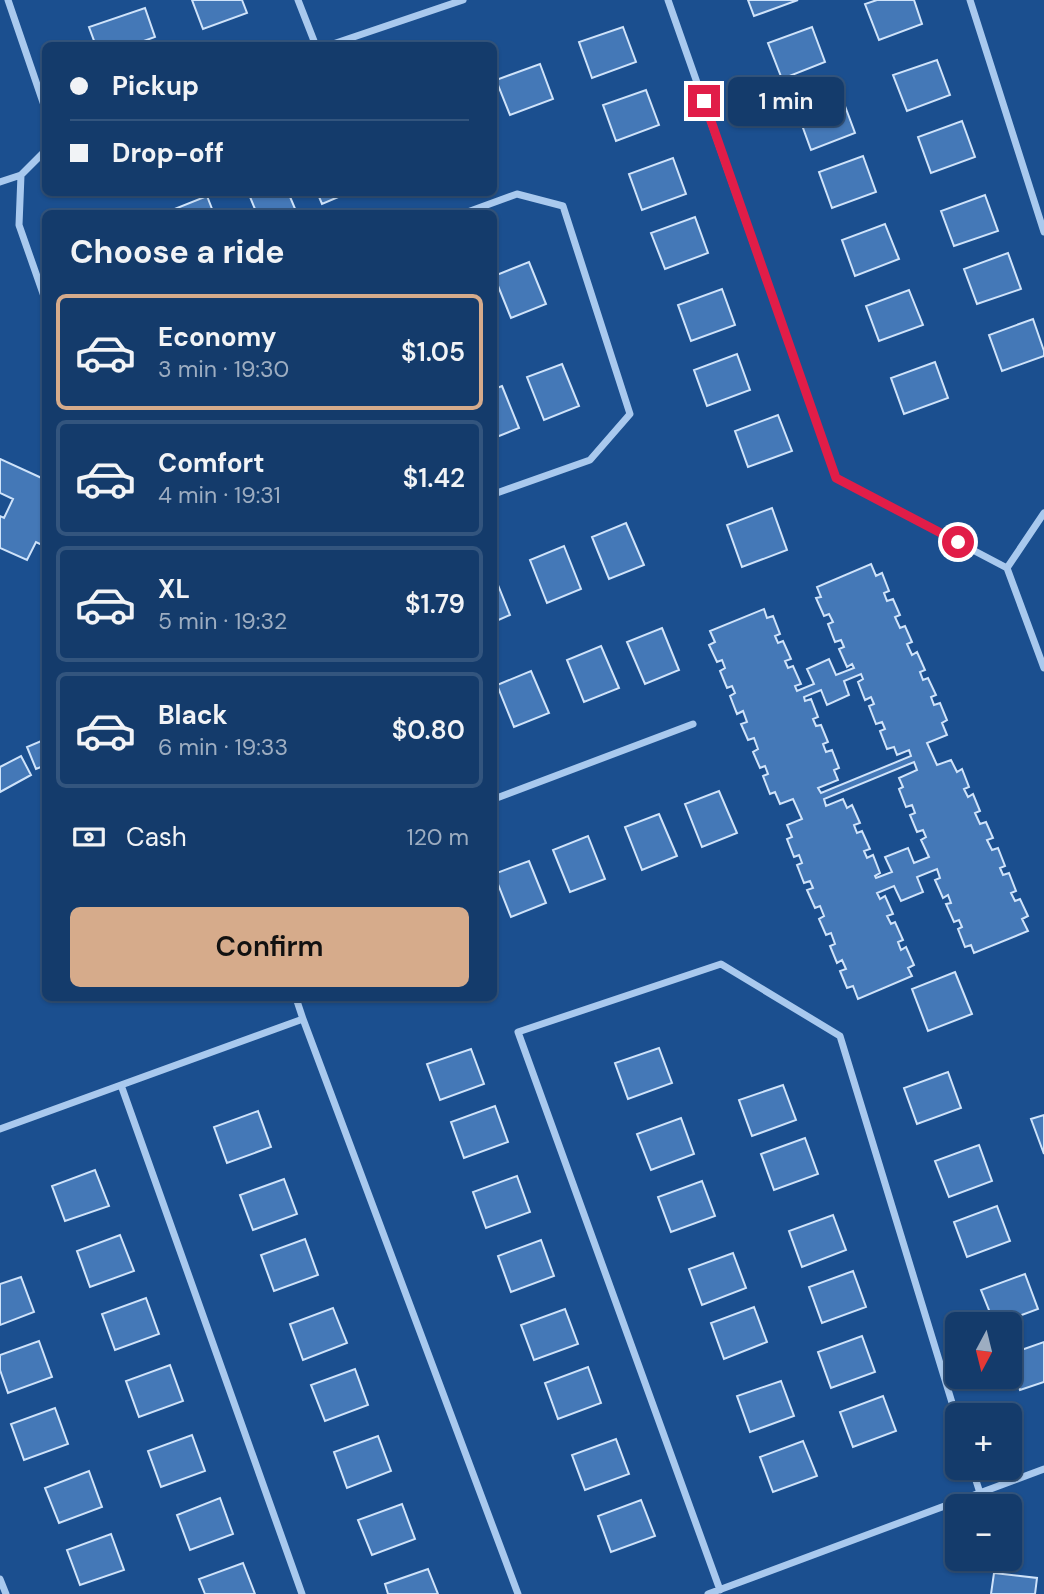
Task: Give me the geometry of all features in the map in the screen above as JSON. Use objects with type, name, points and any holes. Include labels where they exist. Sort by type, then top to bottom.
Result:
[{"type":"street","points":[[8,0],[42,99]]},
{"type":"street","points":[[298,0],[314,42]]},
{"type":"street","points":[[339,42],[463,0]]},
{"type":"street","points":[[668,0],[836,478],[1007,568],[1044,668]]},
{"type":"street","points":[[970,0],[1044,232]]},
{"type":"street","points":[[0,182],[20,174],[42,154]]},
{"type":"street","points":[[20,174],[19,225],[42,291]]},
{"type":"street","points":[[473,210],[517,194],[563,206],[630,414],[590,460],[497,493]]},
{"type":"street","points":[[1007,568],[1044,513]]},
{"type":"street","points":[[497,798],[693,724]]},
{"type":"street","points":[[720,1590],[518,1032],[721,964],[840,1036],[952,1403]]},
{"type":"street","points":[[297,1001],[518,1594]]},
{"type":"street","points":[[0,1129],[303,1019]]},
{"type":"street","points":[[121,1085],[302,1594]]},
{"type":"street","points":[[708,1594],[1044,1469]]},
{"type":"street","points":[[976,1480],[980,1493]]},
{"type":"street","points":[[0,1579],[6,1594]]},
{"type":"building","points":[[192,0],[242,0],[247,13],[203,29]]},
{"type":"building","points":[[748,0],[798,0],[754,16]]},
{"type":"building","points":[[877,0],[914,0],[922,24],[879,40],[865,4]]},
{"type":"building","points":[[145,8],[155,37],[141,42],[95,42],[89,27]]},
{"type":"building","points":[[623,27],[636,62],[592,78],[579,42]]},
{"type":"building","points":[[812,27],[825,62],[782,79],[768,43]]},
{"type":"building","points":[[937,60],[950,95],[907,111],[893,75]]},
{"type":"building","points":[[540,64],[553,99],[510,115],[497,80]]},
{"type":"building","points":[[646,90],[659,125],[616,141],[603,105]]},
{"type":"building","points":[[842,98],[855,133],[811,150],[798,114]]},
{"type":"building","points":[[962,121],[975,157],[931,173],[918,137]]},
{"type":"building","points":[[863,156],[876,192],[832,208],[819,172]]},
{"type":"building","points":[[673,158],[686,194],[642,210],[629,174]]},
{"type":"building","points":[[985,195],[998,231],[954,246],[941,211]]},
{"type":"building","points":[[207,196],[212,210],[172,210]]},
{"type":"building","points":[[250,196],[290,196],[296,210],[255,210]]},
{"type":"building","points":[[319,196],[341,196],[322,204]]},
{"type":"building","points":[[695,217],[708,253],[665,269],[651,233]]},
{"type":"building","points":[[885,224],[899,259],[855,276],[842,240]]},
{"type":"building","points":[[1008,253],[1021,289],[977,304],[964,269]]},
{"type":"building","points":[[529,262],[546,304],[511,318],[497,283],[497,275]]},
{"type":"building","points":[[722,289],[735,325],[691,341],[678,305]]},
{"type":"building","points":[[909,290],[923,325],[879,341],[866,306]]},
{"type":"building","points":[[1033,319],[1044,356],[1002,371],[989,335]]},
{"type":"building","points":[[737,354],[750,390],[707,406],[694,370]]},
{"type":"building","points":[[935,362],[948,398],[904,414],[891,378]]},
{"type":"building","points":[[562,364],[579,406],[544,420],[527,377]]},
{"type":"building","points":[[502,386],[519,428],[497,437],[497,388]]},
{"type":"building","points":[[778,415],[792,451],[748,467],[735,431]]},
{"type":"building","points":[[0,459],[42,478],[42,545],[36,542],[27,560],[0,548],[0,516],[4,518],[13,499],[0,493]]},
{"type":"building","points":[[772,508],[787,550],[742,567],[727,525]]},
{"type":"building","points":[[626,523],[644,565],[609,579],[592,537]]},
{"type":"building","points":[[564,546],[581,589],[547,603],[530,560]]},
{"type":"building","points":[[871,564],[876,576],[882,573],[889,591],[884,593],[887,601],[893,599],[900,615],[895,617],[900,628],[905,626],[912,642],[907,644],[912,655],[917,652],[925,670],[920,672],[923,680],[928,678],[936,695],[931,697],[934,705],[940,703],[947,720],[942,723],[947,735],[927,743],[937,765],[951,760],[957,772],[962,769],[969,787],[964,789],[968,797],[973,794],[980,811],[975,813],[980,824],[986,822],[993,838],[987,840],[992,850],[998,848],[1005,866],[1000,868],[1003,875],[1009,873],[1016,891],[1011,893],[1015,901],[1020,899],[1028,916],[1022,919],[1028,931],[974,953],[971,945],[965,947],[958,929],[962,927],[959,920],[954,922],[946,904],[951,903],[948,895],[943,898],[935,880],[940,878],[937,869],[917,877],[923,892],[901,901],[894,886],[877,893],[880,899],[885,896],[893,914],[887,916],[891,924],[895,922],[903,940],[898,942],[901,950],[906,947],[914,965],[908,968],[912,976],[858,999],[853,986],[847,988],[840,971],[846,969],[842,960],[837,963],[830,946],[835,944],[831,933],[826,935],[819,919],[824,916],[820,906],[815,908],[807,890],[813,888],[810,881],[804,883],[797,865],[802,863],[799,855],[794,857],[787,839],[792,837],[787,825],[802,819],[793,799],[780,804],[775,792],[770,794],[763,776],[768,774],[765,766],[760,768],[753,752],[758,749],[754,738],[748,740],[741,724],[747,722],[743,711],[737,714],[730,696],[735,693],[732,686],[727,688],[720,671],[725,668],[722,660],[717,662],[709,645],[715,642],[710,631],[764,609],[767,618],[773,616],[780,634],[775,636],[778,643],[783,641],[791,659],[785,661],[788,668],[793,666],[801,684],[795,686],[797,691],[814,684],[807,669],[829,659],[836,675],[854,668],[852,664],[847,667],[839,649],[844,647],[841,640],[835,642],[828,624],[833,622],[829,614],[824,616],[816,598],[821,597],[817,587]],"holes":[[[861,674],[863,679],[858,682],[865,700],[871,697],[874,704],[869,706],[876,724],[882,722],[885,729],[880,731],[887,749],[894,747],[897,755],[909,750],[911,756],[821,793],[818,788],[838,780],[834,770],[839,768],[832,750],[826,752],[823,744],[828,742],[821,725],[816,726],[813,719],[818,717],[811,699],[805,701],[804,697],[821,690],[827,705],[849,695],[844,681]],[[914,762],[917,770],[899,778],[903,787],[899,789],[906,807],[912,805],[915,813],[910,815],[917,832],[923,830],[926,837],[921,840],[929,857],[914,863],[908,848],[885,857],[892,872],[876,878],[880,873],[873,855],[867,858],[864,851],[870,849],[862,831],[857,833],[854,825],[860,823],[852,805],[847,808],[843,799],[826,806],[824,799]]]},
{"type":"building","points":[[497,582],[510,615],[497,621]]},
{"type":"building","points":[[662,628],[679,670],[645,684],[627,642]]},
{"type":"building","points":[[601,646],[619,688],[584,702],[567,660]]},
{"type":"building","points":[[531,671],[549,713],[514,727],[497,685]]},
{"type":"building","points":[[42,741],[42,767],[36,769],[27,747]]},
{"type":"building","points":[[21,756],[31,775],[0,792],[0,767]]},
{"type":"building","points":[[719,791],[737,833],[702,847],[685,804]]},
{"type":"building","points":[[659,814],[677,856],[642,870],[625,827]]},
{"type":"building","points":[[588,836],[605,879],[570,892],[553,850]]},
{"type":"building","points":[[529,861],[546,903],[511,917],[497,882],[497,873]]},
{"type":"building","points":[[955,972],[972,1014],[928,1031],[912,989]]},
{"type":"building","points":[[659,1048],[672,1083],[628,1099],[615,1063]]},
{"type":"building","points":[[471,1049],[484,1084],[440,1100],[427,1064]]},
{"type":"building","points":[[948,1072],[961,1108],[917,1124],[904,1088]]},
{"type":"building","points":[[783,1085],[796,1120],[752,1136],[739,1100]]},
{"type":"building","points":[[495,1106],[508,1142],[464,1158],[451,1122]]},
{"type":"building","points":[[258,1111],[271,1147],[227,1163],[214,1127]]},
{"type":"building","points":[[1044,1115],[1044,1154],[1031,1119]]},
{"type":"building","points":[[681,1118],[694,1154],[651,1170],[637,1134]]},
{"type":"building","points":[[805,1138],[818,1174],[774,1190],[761,1154]]},
{"type":"building","points":[[979,1145],[992,1181],[949,1197],[935,1161]]},
{"type":"building","points":[[95,1170],[109,1206],[65,1221],[52,1186]]},
{"type":"building","points":[[517,1176],[530,1212],[486,1228],[473,1192]]},
{"type":"building","points":[[284,1179],[297,1214],[253,1230],[240,1195]]},
{"type":"building","points":[[702,1181],[715,1216],[671,1232],[658,1197]]},
{"type":"building","points":[[997,1206],[1010,1241],[967,1257],[954,1222]]},
{"type":"building","points":[[833,1215],[846,1250],[802,1267],[789,1231]]},
{"type":"building","points":[[120,1235],[134,1271],[90,1287],[77,1251]]},
{"type":"building","points":[[305,1239],[318,1275],[274,1291],[261,1255]]},
{"type":"building","points":[[541,1240],[554,1276],[511,1292],[498,1256]]},
{"type":"building","points":[[733,1253],[746,1288],[702,1305],[689,1269]]},
{"type":"building","points":[[853,1271],[866,1307],[822,1323],[809,1287]]},
{"type":"building","points":[[1025,1274],[1038,1309],[1022,1315],[1022,1312],[990,1312],[981,1290]]},
{"type":"building","points":[[21,1277],[34,1312],[0,1325],[0,1284]]},
{"type":"building","points":[[146,1298],[159,1334],[115,1350],[102,1314]]},
{"type":"building","points":[[754,1307],[767,1342],[724,1359],[711,1323]]},
{"type":"building","points":[[333,1308],[347,1343],[303,1360],[290,1324]]},
{"type":"building","points":[[565,1309],[578,1344],[534,1360],[521,1325]]},
{"type":"building","points":[[862,1336],[875,1372],[831,1388],[818,1352]]},
{"type":"building","points":[[39,1341],[52,1377],[8,1393],[0,1370],[0,1355]]},
{"type":"building","points":[[1044,1342],[1044,1382],[1022,1389],[1022,1389],[1022,1350]]},
{"type":"building","points":[[170,1365],[183,1401],[139,1417],[126,1381]]},
{"type":"building","points":[[588,1367],[601,1403],[558,1419],[545,1383]]},
{"type":"building","points":[[355,1369],[368,1405],[325,1421],[311,1385]]},
{"type":"building","points":[[781,1381],[794,1416],[750,1432],[737,1396]]},
{"type":"building","points":[[883,1396],[896,1431],[853,1447],[840,1412]]},
{"type":"building","points":[[55,1408],[68,1444],[24,1460],[11,1424]]},
{"type":"building","points":[[192,1435],[205,1471],[161,1487],[148,1451]]},
{"type":"building","points":[[378,1436],[391,1471],[347,1488],[334,1452]]},
{"type":"building","points":[[616,1439],[629,1474],[585,1490],[572,1455]]},
{"type":"building","points":[[803,1441],[817,1476],[773,1492],[760,1457]]},
{"type":"building","points":[[89,1471],[102,1507],[59,1523],[45,1488]]},
{"type":"building","points":[[220,1498],[233,1534],[190,1550],[177,1515]]},
{"type":"building","points":[[641,1500],[655,1536],[611,1552],[598,1516]]},
{"type":"building","points":[[402,1504],[415,1539],[372,1555],[358,1520]]},
{"type":"building","points":[[111,1534],[124,1570],[80,1585],[67,1550]]},
{"type":"building","points":[[243,1563],[255,1594],[205,1594],[199,1579]]},
{"type":"building","points":[[428,1569],[438,1594],[388,1594],[385,1584]]},
{"type":"building","points":[[994,1573],[1037,1578],[1035,1594],[991,1594]]},
{"type":"route","points":[[704,101],[836,478],[958,542]]}]
